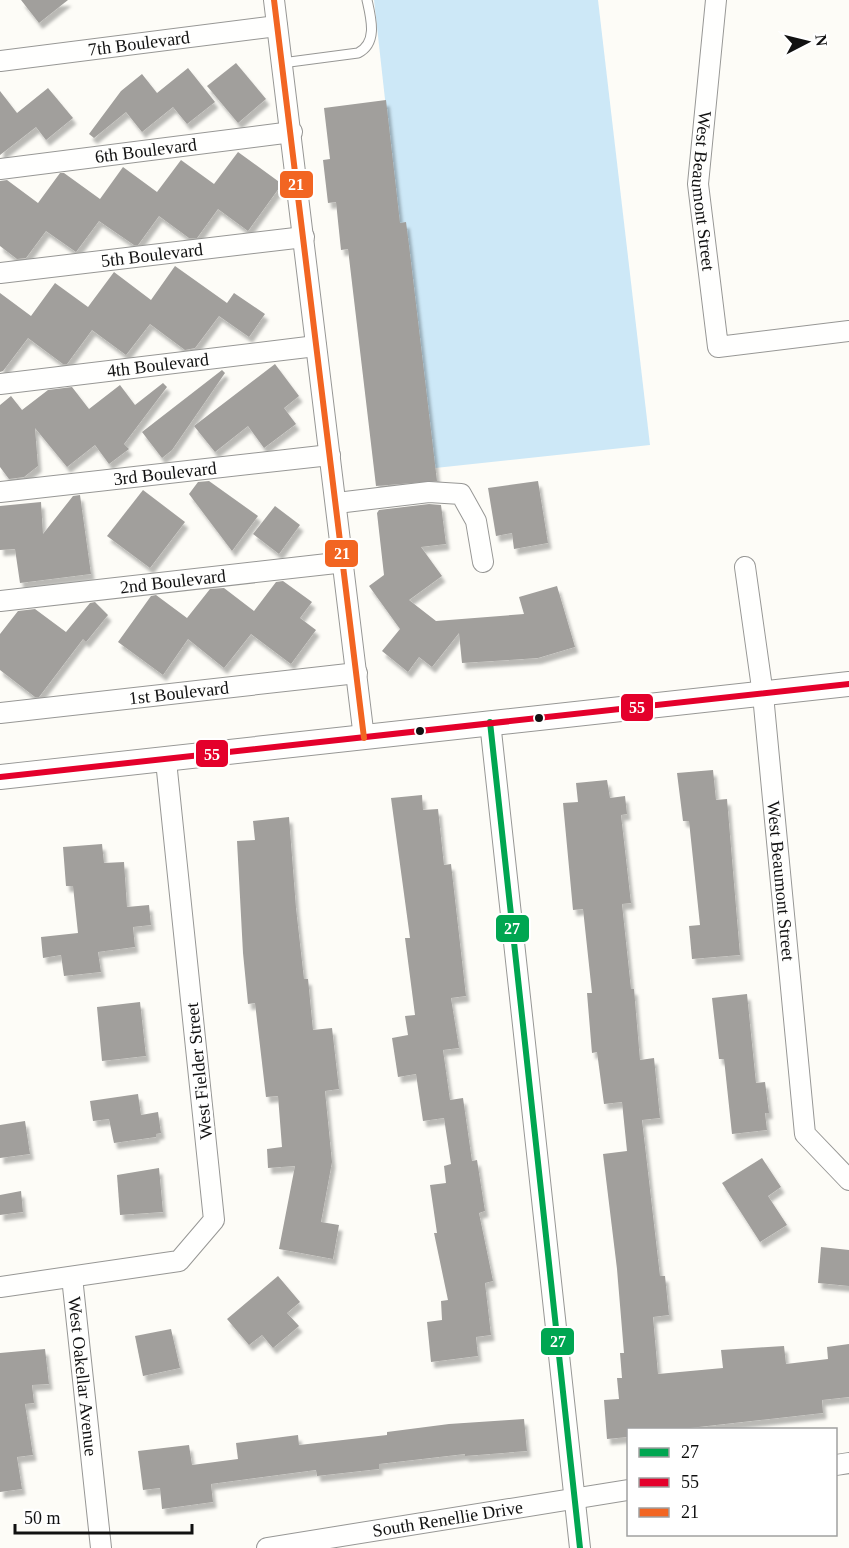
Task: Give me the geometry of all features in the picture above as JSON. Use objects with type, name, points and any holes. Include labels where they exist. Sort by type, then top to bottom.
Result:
[{"type":"street","points":[[274,0],[345,562],[364,738]]},
{"type":"street","name":"West Beaumont Street","points":[[716,0],[698,184],[718,347],[849,331]]},
{"type":"street","name":"7th Boulevard","points":[[0,61],[277,26]]},
{"type":"street","name":"6th Boulevard","points":[[0,169],[292,132]]},
{"type":"street","name":"5th Boulevard","points":[[0,273],[304,237]]},
{"type":"street","name":"4th Boulevard","points":[[0,384],[316,346]]},
{"type":"street","name":"3rd Boulevard","points":[[0,492],[330,454]]},
{"type":"street","points":[[337,503],[429,492],[461,494],[476,521],[483,561]]},
{"type":"street","name":"2nd Boulevard","points":[[0,601],[345,562]]},
{"type":"street","name":"West Beaumont Street","points":[[745,567],[763,694],[805,1134],[849,1180]]},
{"type":"street","name":"1st Boulevard","points":[[0,713],[358,682]]},
{"type":"street","points":[[0,777],[166,761],[490,722],[849,684]]},
{"type":"street","points":[[490,722],[580,1548]]},
{"type":"street","name":"West Fielder Street","points":[[72,1277],[179,1261],[214,1220],[166,761]]},
{"type":"street","name":"West Oakellar Avenue","points":[[0,1287],[72,1277],[101,1548]]},
{"type":"street","name":"South Renellie Drive","points":[[267,1548],[627,1490]]},
{"type":"lane","points":[[282,63],[358,53],[366,49],[370,43],[372,25],[367,0]]},
{"type":"water","points":[[374,0],[598,0],[650,445],[426,469]]},
{"type":"building","points":[[21,0],[68,0],[39,23]]},
{"type":"building","points":[[236,63],[266,99],[238,123],[207,86]]},
{"type":"building","points":[[188,68],[215,102],[187,124],[173,107],[142,132],[126,112],[94,138],[89,134],[121,91],[142,74],[157,93]]},
{"type":"building","points":[[48,88],[73,118],[46,140],[36,127],[0,155],[0,91],[17,113]]},
{"type":"building","points":[[386,100],[400,223],[406,222],[437,481],[376,486],[348,249],[341,250],[336,202],[328,203],[323,160],[330,159],[324,108]]},
{"type":"building","points":[[238,152],[282,184],[248,231],[218,209],[197,238],[189,238],[159,216],[138,245],[134,245],[99,221],[76,252],[46,231],[26,258],[17,259],[0,246],[0,181],[7,180],[38,203],[60,173],[64,173],[100,199],[123,167],[157,192],[181,160],[214,184]]},
{"type":"building","points":[[175,266],[227,303],[234,293],[265,314],[249,337],[219,316],[195,348],[185,350],[150,324],[126,355],[92,330],[67,364],[63,364],[28,338],[0,372],[0,293],[31,316],[55,283],[88,307],[114,272],[151,300]]},
{"type":"building","points":[[275,364],[299,396],[284,408],[296,424],[264,448],[248,426],[215,452],[194,426]]},
{"type":"building","points":[[222,370],[225,373],[172,450],[162,458],[142,432]]},
{"type":"building","points":[[163,383],[167,387],[124,444],[129,449],[109,464],[95,445],[67,467],[35,428],[38,466],[24,477],[9,479],[0,467],[0,405],[11,396],[22,410],[48,390],[72,387],[89,409],[120,385],[135,405]]},
{"type":"building","points":[[209,481],[258,516],[232,551],[189,494],[198,482]]},
{"type":"building","points":[[538,481],[548,543],[514,549],[512,533],[496,536],[488,488]]},
{"type":"building","points":[[143,490],[185,522],[150,568],[107,536]]},
{"type":"building","points":[[80,495],[91,574],[20,583],[15,549],[0,550],[0,506],[41,502],[43,534],[73,496]]},
{"type":"building","points":[[429,504],[441,505],[446,544],[421,547],[442,576],[409,600],[436,621],[524,614],[519,597],[557,586],[575,647],[538,658],[462,663],[459,633],[432,667],[419,657],[408,672],[382,651],[400,629],[369,586],[384,575],[377,513],[379,510]]},
{"type":"building","points":[[275,506],[300,525],[279,554],[253,534]]},
{"type":"building","points":[[283,581],[312,602],[300,618],[316,630],[291,664],[251,634],[224,668],[188,639],[163,675],[118,642],[151,596],[156,595],[187,618],[210,589],[224,588],[254,611],[276,582]]},
{"type":"building","points":[[95,602],[108,615],[86,642],[83,639],[39,697],[35,697],[0,670],[0,634],[18,611],[35,609],[66,632],[90,603]]},
{"type":"building","points":[[713,770],[716,800],[727,799],[740,955],[692,959],[689,926],[700,925],[689,821],[683,821],[677,773]]},
{"type":"building","points":[[607,780],[610,798],[625,796],[627,814],[621,815],[631,903],[622,904],[631,989],[634,989],[640,1060],[654,1058],[660,1118],[642,1120],[660,1276],[665,1276],[669,1315],[653,1317],[658,1374],[723,1368],[721,1350],[784,1346],[786,1364],[828,1359],[827,1347],[849,1344],[849,1397],[822,1400],[823,1413],[690,1428],[627,1428],[627,1437],[607,1439],[604,1400],[619,1399],[617,1378],[622,1378],[620,1353],[624,1353],[617,1269],[603,1154],[627,1151],[622,1102],[604,1104],[597,1052],[592,1053],[587,993],[592,993],[583,909],[573,910],[563,803],[578,802],[576,783]]},
{"type":"building","points":[[422,795],[423,810],[438,809],[444,865],[451,864],[466,996],[451,998],[459,1048],[443,1050],[450,1100],[463,1098],[472,1161],[477,1160],[485,1211],[479,1213],[493,1281],[485,1283],[491,1335],[476,1337],[478,1356],[431,1362],[427,1322],[442,1320],[441,1301],[448,1300],[434,1233],[437,1233],[430,1185],[446,1183],[444,1166],[451,1164],[444,1118],[423,1121],[416,1074],[398,1077],[392,1038],[408,1035],[405,1016],[415,1015],[405,938],[410,938],[391,798]]},
{"type":"building","points":[[289,817],[304,979],[308,979],[313,1030],[332,1028],[339,1089],[325,1091],[332,1162],[321,1222],[339,1225],[333,1259],[279,1249],[295,1166],[268,1168],[267,1149],[282,1147],[278,1096],[266,1097],[255,1003],[248,1004],[237,841],[255,840],[253,821]]},
{"type":"building","points":[[102,844],[104,863],[124,862],[127,907],[149,905],[151,925],[133,927],[135,947],[98,952],[101,972],[64,976],[61,955],[43,958],[41,937],[78,933],[73,886],[66,886],[63,847]]},
{"type":"building","points":[[747,994],[756,1083],[765,1082],[769,1113],[765,1113],[767,1130],[732,1134],[724,1059],[719,1059],[712,998]]},
{"type":"building","points":[[140,1002],[146,1056],[102,1061],[97,1007]]},
{"type":"building","points":[[138,1094],[141,1115],[158,1112],[161,1133],[156,1134],[156,1137],[114,1143],[109,1119],[93,1121],[90,1101]]},
{"type":"building","points":[[25,1121],[30,1154],[0,1158],[0,1125]]},
{"type":"building","points":[[762,1158],[781,1187],[768,1196],[787,1225],[760,1242],[722,1183]]},
{"type":"building","points":[[159,1168],[163,1212],[120,1215],[117,1175]]},
{"type":"building","points":[[21,1191],[23,1212],[0,1215],[0,1195]]},
{"type":"building","points":[[821,1247],[849,1250],[849,1286],[818,1283]]},
{"type":"building","points":[[278,1276],[300,1302],[287,1313],[299,1326],[273,1348],[262,1335],[249,1345],[227,1319]]},
{"type":"building","points":[[171,1329],[180,1368],[143,1376],[135,1336]]},
{"type":"building","points":[[45,1349],[49,1384],[32,1385],[34,1403],[25,1404],[33,1455],[17,1457],[22,1489],[0,1492],[0,1353]]},
{"type":"building","points":[[524,1419],[527,1451],[465,1456],[465,1454],[379,1464],[379,1469],[317,1476],[316,1470],[211,1484],[213,1502],[162,1509],[160,1488],[143,1490],[138,1451],[189,1445],[192,1465],[238,1459],[236,1443],[298,1435],[299,1445],[387,1435],[387,1432],[449,1424]]},
{"type":"transit line","name":"21","points":[[274,0],[364,738]]},
{"type":"transit line","name":"55","points":[[0,777],[849,684]]},
{"type":"transit line","name":"27","points":[[490,722],[580,1548]]}]
